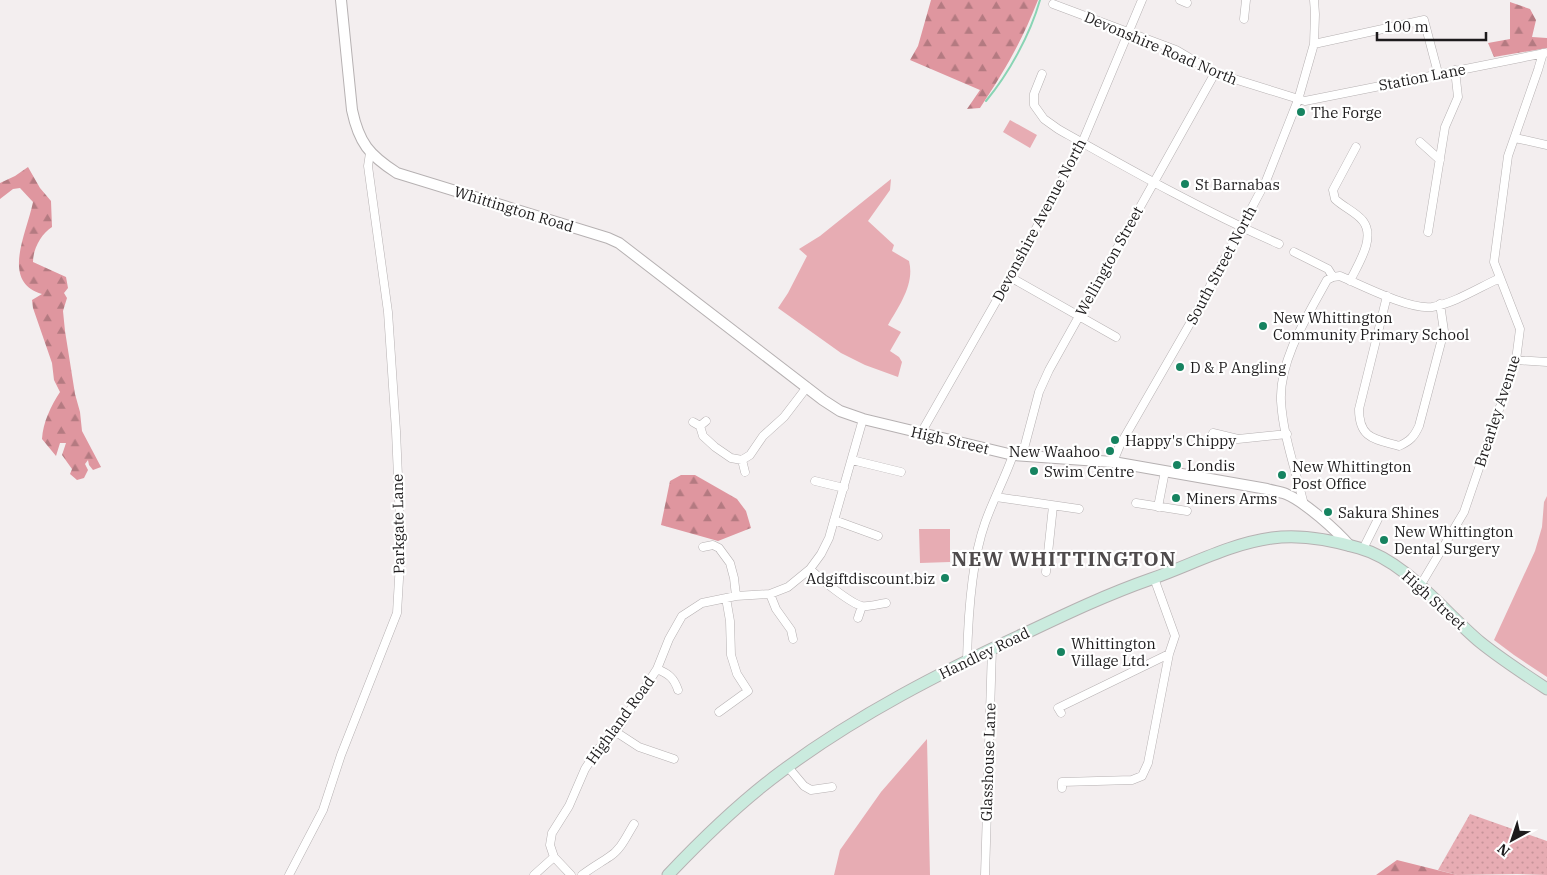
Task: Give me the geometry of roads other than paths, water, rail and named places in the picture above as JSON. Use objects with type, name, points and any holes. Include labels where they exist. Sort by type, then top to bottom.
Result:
[{"type":"main road","name":"Handley Road","points":[[668,875],[696,845],[744,801],[788,766],[841,731],[912,689],[967,660],[1125,587],[1154,578],[1235,546],[1274,538],[1293,537],[1350,546]]},
{"type":"main road","name":"High Street","points":[[1350,546],[1363,549],[1385,559],[1420,586],[1481,643],[1547,689]]},
{"type":"street","name":"Whittington Road","points":[[342,0],[352,110],[355,126],[370,153],[386,166],[410,178],[590,232],[619,243],[780,366]]},
{"type":"street","name":"Devonshire Avenue North","points":[[921,433],[1010,277],[1082,143],[1142,0]]},
{"type":"street","points":[[1244,19],[1246,0]]},
{"type":"street","name":"South Street North","points":[[1113,462],[1120,445],[1192,320],[1266,181],[1298,100],[1314,44],[1316,14],[1314,0]]},
{"type":"street","name":"Devonshire Road North","points":[[1053,4],[1176,50],[1215,73],[1298,100]]},
{"type":"street","points":[[1314,44],[1424,20],[1438,73]]},
{"type":"street","name":"Station Lane","points":[[1298,100],[1305,101],[1545,53]]},
{"type":"street","name":"Brearley Avenue","points":[[1420,586],[1464,512],[1516,360],[1520,328],[1494,262],[1508,156],[1545,53]]},
{"type":"street","points":[[1428,232],[1446,127],[1458,97],[1456,70]]},
{"type":"street","name":"Wellington Street","points":[[967,660],[973,578],[978,549],[985,523],[996,497],[1018,455],[1039,392],[1049,370],[1215,73]]},
{"type":"street","points":[[1042,74],[1034,94],[1034,105],[1044,119],[1153,183],[1240,227],[1279,244]]},
{"type":"street","points":[[1515,138],[1547,145]]},
{"type":"street","points":[[1420,142],[1440,160]]},
{"type":"street","points":[[1350,281],[1367,242],[1368,230],[1356,214],[1334,199],[1333,190],[1356,148]]},
{"type":"street","name":"Parkgate Lane","points":[[289,875],[324,810],[341,755],[397,613],[400,545],[396,431],[388,312],[368,166],[370,153]]},
{"type":"street","points":[[1294,252],[1328,269],[1333,277]]},
{"type":"street","points":[[1304,505],[1287,434],[1281,399],[1290,352],[1326,280],[1340,276],[1416,306],[1430,307],[1448,302],[1500,278]]},
{"type":"street","points":[[1010,277],[1116,337]]},
{"type":"street","points":[[1387,296],[1359,409],[1359,421],[1364,432],[1373,439],[1399,446],[1414,437],[1419,426],[1444,331],[1440,304]]},
{"type":"street","points":[[1516,360],[1547,362]]},
{"type":"street","name":"High Street","points":[[780,366],[840,411],[863,419],[1018,455],[1113,462],[1268,489],[1287,495],[1304,505],[1337,532],[1350,546]]},
{"type":"street","points":[[700,423],[703,436],[715,447],[731,458],[742,460],[750,455],[763,436],[784,417],[807,387]]},
{"type":"street","name":"Highland Road","points":[[554,857],[550,845],[552,833],[569,806],[585,770],[598,749],[616,732],[657,669],[669,639],[682,616],[702,604],[736,596],[770,594],[788,587],[810,569],[821,554],[829,538],[863,419]]},
{"type":"street","points":[[1214,433],[1238,439],[1287,434]]},
{"type":"street","points":[[742,460],[745,472]]},
{"type":"street","points":[[852,460],[901,472]]},
{"type":"street","points":[[1158,506],[1165,470]]},
{"type":"street","points":[[815,481],[844,488]]},
{"type":"street","points":[[996,497],[1079,509]]},
{"type":"street","points":[[1136,503],[1187,511]]},
{"type":"street","points":[[1046,572],[1053,506]]},
{"type":"street","points":[[1363,549],[1378,519]]},
{"type":"street","points":[[834,520],[878,536]]},
{"type":"street","points":[[704,547],[713,546],[719,548],[730,564],[736,596]]},
{"type":"street","points":[[810,569],[826,585],[856,604],[862,606],[886,603]]},
{"type":"street","points":[[1062,788],[1062,782],[1132,780],[1142,776],[1148,763],[1169,654],[1175,636],[1154,578]]},
{"type":"street","points":[[770,594],[776,609],[791,630],[793,639]]},
{"type":"street","points":[[719,712],[748,691],[737,674],[731,655],[730,621],[726,598]]},
{"type":"street","points":[[858,618],[862,606]]},
{"type":"street","name":"Glasshouse Lane","points":[[985,875],[992,648]]},
{"type":"street","points":[[1061,713],[1058,708],[1169,654]]},
{"type":"street","name":"Highland Road","points":[[657,669],[667,673],[674,679],[678,690]]},
{"type":"street","points":[[616,732],[639,747],[674,759]]},
{"type":"street","points":[[788,766],[804,786],[811,790],[832,787]]},
{"type":"street","points":[[582,875],[611,856],[621,846],[634,824]]},
{"type":"street","points":[[534,875],[554,857],[572,875]]},
{"type":"waterway","points":[[986,101],[1018,53],[1031,27],[1040,0]]},
{"type":"place","name":"The Forge","points":[[1301,112]]},
{"type":"place","name":"St Barnabas","points":[[1185,184]]},
{"type":"place","name":"New Whittington Community Primary School","points":[[1263,326]]},
{"type":"place","name":"D & P Angling","points":[[1180,367]]},
{"type":"place","name":"Happy's Chippy","points":[[1115,440]]},
{"type":"place","name":"New Waahoo","points":[[1110,451]]},
{"type":"place","name":"Londis","points":[[1177,465]]},
{"type":"place","name":"Swim Centre","points":[[1034,471]]},
{"type":"place","name":"New Whittington Post Office","points":[[1282,475]]},
{"type":"place","name":"Miners Arms","points":[[1176,498]]},
{"type":"place","name":"Sakura Shines","points":[[1328,512]]},
{"type":"place","name":"New Whittington Dental Surgery","points":[[1384,540]]},
{"type":"place","name":"Adgiftdiscount.biz","points":[[945,578]]},
{"type":"place","name":"Whittington Village Ltd.","points":[[1061,652]]},
{"type":"district","name":"NEW WHITTINGTON","points":[[1064,558]]}]
